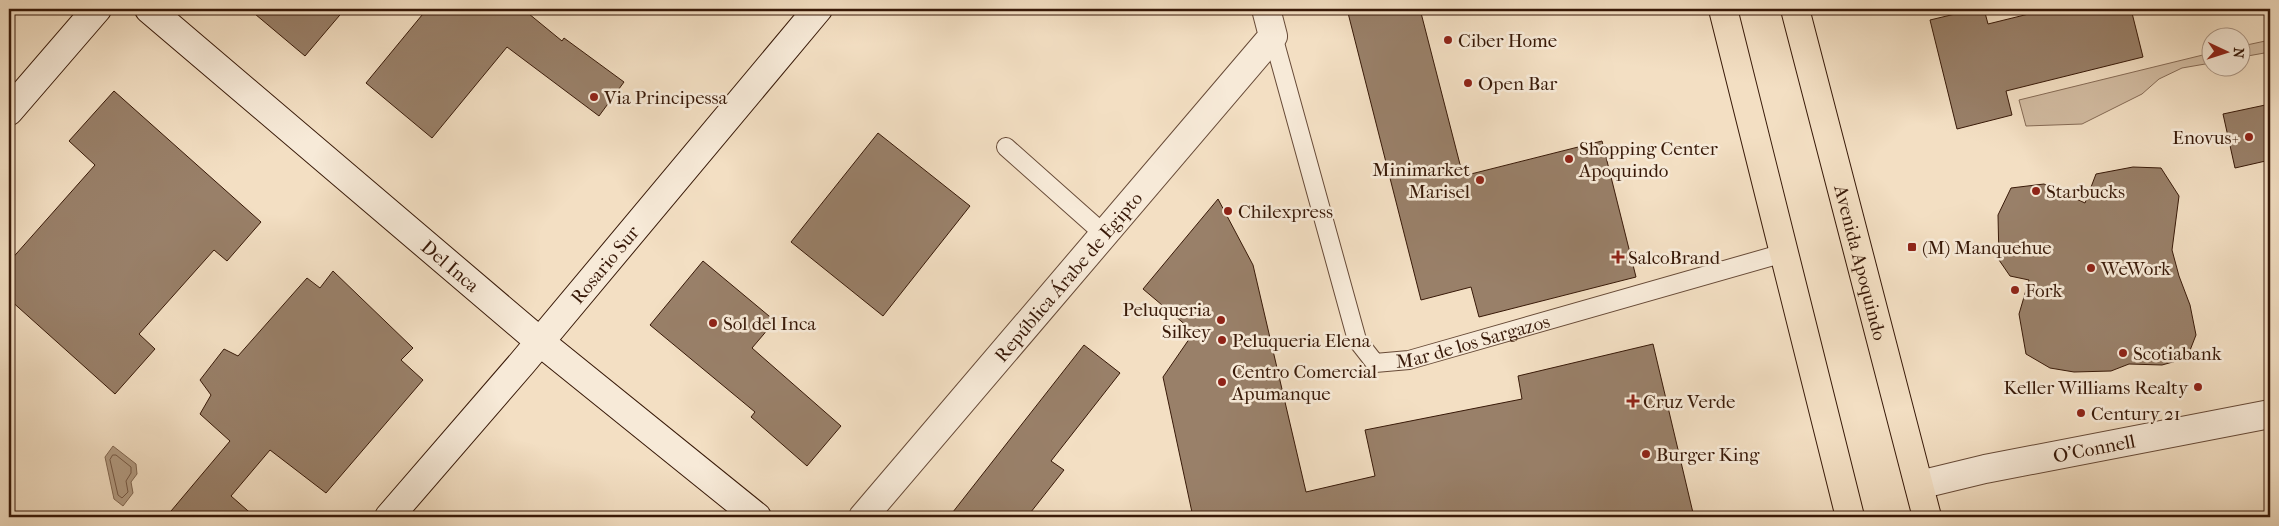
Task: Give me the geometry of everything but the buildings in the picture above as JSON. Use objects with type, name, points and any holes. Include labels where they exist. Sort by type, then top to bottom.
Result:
[{"type":"main road","points":[[1723,9],[1850,517]]},
{"type":"main road","name":"Avenida Apoquindo","points":[[1795,9],[1927,517]]},
{"type":"street","points":[[9,111],[97,9]]},
{"type":"street","name":"Del Inca","points":[[149,9],[539,341],[758,517]]},
{"type":"street","name":"Rosario Sur","points":[[390,517],[818,9]]},
{"type":"street","name":"Mar de los Sargazos","points":[[1266,9],[1273,36]]},
{"type":"street","name":"República Árabe de Egipto","points":[[862,517],[1105,235],[1273,36]]},
{"type":"street","name":"O'Connell","points":[[1919,485],[1985,469],[2270,414]]},
{"type":"lane","name":"Mar de los Sargazos","points":[[1273,36],[1356,340],[1375,363],[1408,360],[1784,253]]},
{"type":"lane","points":[[1006,147],[1105,235]]},
{"type":"shaded area","points":[[2270,40],[2270,52],[2252,55],[2252,44]]},
{"type":"shaded area","points":[[2202,55],[2202,65],[2182,68],[2159,79],[2142,94],[2082,124],[2026,126],[2019,100]]},
{"type":"water","points":[[113,446],[136,464],[137,474],[131,482],[133,493],[123,506],[114,499],[105,457]]},
{"type":"place","name":"Ciber Home","points":[[1448,40]]},
{"type":"place","name":"Open Bar","points":[[1468,83]]},
{"type":"place","name":"Via Principessa","points":[[594,97]]},
{"type":"place","name":"Enovus+","points":[[2249,137]]},
{"type":"place","name":"Shopping Center Apoquindo","points":[[1569,159]]},
{"type":"place","name":"Minimarket Marisel","points":[[1480,180]]},
{"type":"place","name":"Starbucks","points":[[2036,191]]},
{"type":"place","name":"Chilexpress","points":[[1228,211]]},
{"type":"place","name":"(M) Manquehue","points":[[1912,247]]},
{"type":"place","name":"SalcoBrand","points":[[1618,257]]},
{"type":"place","name":"WeWork","points":[[2091,268]]},
{"type":"place","name":"Fork","points":[[2015,290]]},
{"type":"place","name":"Peluqueria Silkey","points":[[1221,320]]},
{"type":"place","name":"Sol del Inca","points":[[713,323]]},
{"type":"place","name":"Peluqueria Elena","points":[[1222,340]]},
{"type":"place","name":"Scotiabank","points":[[2123,353]]},
{"type":"place","name":"Centro Comercial Apumanque","points":[[1222,382]]},
{"type":"place","name":"Keller Williams Realty","points":[[2198,387]]},
{"type":"place","name":"Cruz Verde","points":[[1633,401]]},
{"type":"place","name":"Century 21","points":[[2081,413]]},
{"type":"place","name":"Burger King","points":[[1646,454]]}]
